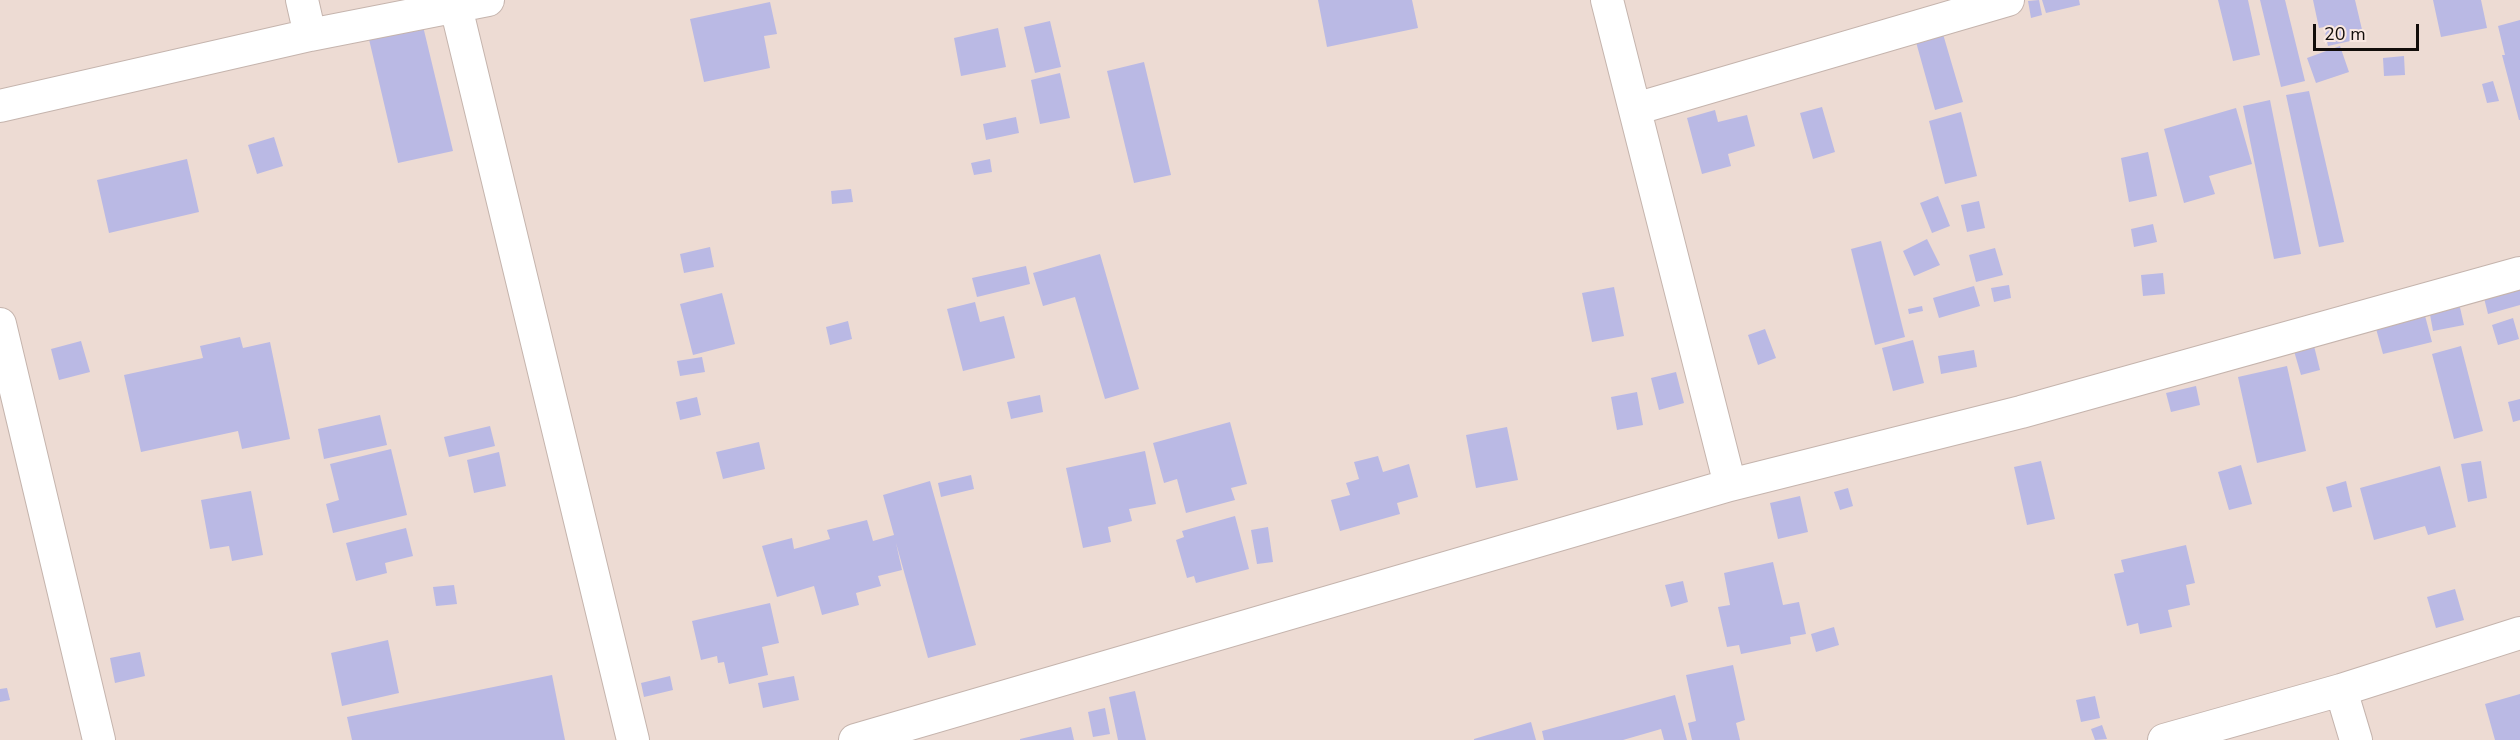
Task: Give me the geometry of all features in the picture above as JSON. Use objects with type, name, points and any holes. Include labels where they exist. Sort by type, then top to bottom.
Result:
[{"type":"street","points":[[302,0],[310,35]]},
{"type":"street","points":[[0,106],[310,35],[488,0]]},
{"type":"street","points":[[1607,0],[1730,485]]},
{"type":"street","points":[[1635,109],[2008,0]]},
{"type":"street","points":[[456,7],[633,740]]},
{"type":"street","points":[[855,740],[1730,485],[2021,412],[2520,273]]},
{"type":"street","points":[[0,324],[99,740]]},
{"type":"street","points":[[2164,740],[2341,690],[2520,633]]},
{"type":"street","points":[[2341,690],[2356,740]]},
{"type":"building","points":[[1318,0],[1412,0],[1418,28],[1327,47]]},
{"type":"building","points":[[2039,0],[2042,15],[2031,18],[2028,1]]},
{"type":"building","points":[[2042,0],[2079,0],[2080,5],[2046,13]]},
{"type":"building","points":[[2218,0],[2248,0],[2260,55],[2233,61]]},
{"type":"building","points":[[2260,0],[2285,0],[2305,81],[2281,87]]},
{"type":"building","points":[[2313,0],[2355,0],[2364,38],[2328,46],[2324,27],[2319,28]]},
{"type":"building","points":[[2433,0],[2481,0],[2487,28],[2441,37]]},
{"type":"building","points":[[770,2],[777,34],[764,36],[770,68],[704,82],[690,19]]},
{"type":"building","points":[[2520,20],[2519,120],[2502,55],[2505,55],[2498,26]]},
{"type":"building","points":[[1050,21],[1061,67],[1035,73],[1024,27]]},
{"type":"building","points":[[422,22],[453,151],[398,163],[368,35]]},
{"type":"building","points":[[998,28],[1006,67],[961,76],[954,38]]},
{"type":"building","points":[[1943,34],[1963,102],[1935,110],[1916,42]]},
{"type":"building","points":[[2340,46],[2349,72],[2316,83],[2307,58]]},
{"type":"building","points":[[2404,56],[2405,75],[2384,76],[2383,58]]},
{"type":"building","points":[[1144,62],[1171,175],[1134,183],[1107,71]]},
{"type":"building","points":[[1060,73],[1070,118],[1040,124],[1031,80]]},
{"type":"building","points":[[2493,81],[2499,101],[2487,103],[2482,84]]},
{"type":"building","points":[[2309,91],[2344,242],[2319,247],[2286,95]]},
{"type":"building","points":[[2270,100],[2301,254],[2274,259],[2243,106]]},
{"type":"building","points":[[1822,107],[1835,152],[1813,159],[1800,113]]},
{"type":"building","points":[[2236,108],[2252,164],[2209,176],[2215,194],[2184,203],[2164,129]]},
{"type":"building","points":[[1715,110],[1718,122],[1747,115],[1755,146],[1728,154],[1731,166],[1702,174],[1687,118]]},
{"type":"building","points":[[1961,112],[1977,176],[1945,184],[1929,121]]},
{"type":"building","points":[[1016,117],[1019,133],[986,140],[983,124]]},
{"type":"building","points":[[274,137],[283,166],[257,174],[248,145]]},
{"type":"building","points":[[2148,152],[2157,196],[2129,202],[2121,158]]},
{"type":"building","points":[[187,159],[199,212],[109,233],[97,180]]},
{"type":"building","points":[[990,159],[992,172],[974,175],[971,163]]},
{"type":"building","points":[[851,189],[853,202],[832,204],[831,191]]},
{"type":"building","points":[[1938,196],[1950,226],[1932,233],[1920,203]]},
{"type":"building","points":[[1979,201],[1985,228],[1967,232],[1961,205]]},
{"type":"building","points":[[2153,224],[2157,242],[2134,247],[2131,229]]},
{"type":"building","points":[[1927,239],[1940,265],[1914,276],[1903,251]]},
{"type":"building","points":[[1881,241],[1905,337],[1875,345],[1851,249]]},
{"type":"building","points":[[710,247],[714,267],[684,273],[680,254]]},
{"type":"building","points":[[1995,248],[2003,275],[1976,282],[1969,255]]},
{"type":"building","points":[[1100,254],[1139,389],[1105,399],[1075,297],[1043,306],[1033,273]]},
{"type":"building","points":[[1026,266],[1030,284],[977,297],[972,278]]},
{"type":"building","points":[[2163,273],[2165,294],[2143,296],[2141,275]]},
{"type":"building","points":[[2520,280],[2520,305],[2488,314],[2482,290]]},
{"type":"building","points":[[2009,285],[2011,298],[1994,302],[1991,288]]},
{"type":"building","points":[[1974,286],[1980,306],[1939,318],[1933,298]]},
{"type":"building","points":[[1614,287],[1624,336],[1592,342],[1582,293]]},
{"type":"building","points":[[722,293],[735,344],[693,355],[680,304]]},
{"type":"building","points":[[975,302],[980,322],[1004,316],[1015,358],[963,371],[947,309]]},
{"type":"building","points":[[2459,303],[2464,325],[2433,331],[2429,309]]},
{"type":"building","points":[[1922,306],[1923,311],[1909,314],[1908,309]]},
{"type":"building","points":[[2424,312],[2432,342],[2383,354],[2375,325]]},
{"type":"building","points":[[2513,318],[2519,339],[2498,345],[2492,325]]},
{"type":"building","points":[[848,321],[852,339],[830,345],[826,327]]},
{"type":"building","points":[[1765,329],[1776,358],[1758,365],[1748,335]]},
{"type":"building","points":[[240,337],[243,348],[270,342],[290,439],[242,449],[238,431],[141,452],[124,375],[203,358],[200,346]]},
{"type":"building","points":[[1913,340],[1924,383],[1893,391],[1882,348]]},
{"type":"building","points":[[81,341],[90,372],[59,380],[51,349]]},
{"type":"building","points":[[2314,346],[2320,370],[2301,375],[2294,351]]},
{"type":"building","points":[[2461,346],[2483,431],[2454,439],[2432,354]]},
{"type":"building","points":[[1974,350],[1977,367],[1941,374],[1938,356]]},
{"type":"building","points":[[702,357],[705,372],[680,376],[677,361]]},
{"type":"building","points":[[2287,366],[2306,451],[2257,463],[2238,377]]},
{"type":"building","points":[[1676,372],[1684,403],[1659,410],[1651,378]]},
{"type":"building","points":[[2196,386],[2200,405],[2171,412],[2166,393]]},
{"type":"building","points":[[1637,392],[1643,425],[1617,430],[1611,397]]},
{"type":"building","points":[[1040,395],[1043,412],[1011,419],[1007,402]]},
{"type":"building","points":[[697,397],[701,415],[680,420],[676,402]]},
{"type":"building","points":[[2520,399],[2520,420],[2513,422],[2508,402]]},
{"type":"building","points":[[380,415],[387,445],[324,459],[318,429]]},
{"type":"building","points":[[1230,422],[1247,484],[1231,488],[1235,500],[1186,513],[1177,479],[1164,483],[1153,443]]},
{"type":"building","points":[[490,426],[495,446],[449,457],[444,437]]},
{"type":"building","points":[[1507,427],[1518,480],[1476,488],[1466,435]]},
{"type":"building","points":[[759,442],[765,469],[723,479],[716,452]]},
{"type":"building","points":[[391,449],[407,515],[333,533],[326,504],[339,500],[330,464]]},
{"type":"building","points":[[1145,451],[1156,504],[1129,509],[1132,521],[1108,527],[1111,542],[1083,548],[1066,468]]},
{"type":"building","points":[[499,452],[506,486],[474,493],[467,460]]},
{"type":"building","points":[[1378,456],[1383,472],[1409,464],[1418,497],[1397,503],[1400,514],[1340,531],[1331,500],[1350,495],[1346,483],[1359,479],[1354,462]]},
{"type":"building","points":[[2041,461],[2055,519],[2027,525],[2014,467]]},
{"type":"building","points":[[2481,461],[2487,498],[2468,502],[2461,464]]},
{"type":"building","points":[[2241,465],[2252,504],[2229,510],[2218,472]]},
{"type":"building","points":[[2440,466],[2456,527],[2428,535],[2425,526],[2374,540],[2360,488]]},
{"type":"building","points":[[971,475],[974,489],[941,497],[938,483]]},
{"type":"building","points":[[930,481],[976,645],[928,658],[896,543],[902,570],[878,576],[881,586],[856,593],[859,605],[822,615],[814,586],[777,597],[762,546],[792,538],[794,549],[830,539],[827,530],[867,520],[873,541],[894,535],[883,495]]},
{"type":"building","points":[[2346,481],[2352,507],[2333,512],[2326,487]]},
{"type":"building","points":[[1848,488],[1853,506],[1840,510],[1834,492]]},
{"type":"building","points":[[251,491],[263,555],[232,561],[229,546],[210,549],[201,500]]},
{"type":"building","points":[[1800,496],[1808,532],[1778,539],[1770,503]]},
{"type":"building","points":[[1235,516],[1249,569],[1196,583],[1194,576],[1187,578],[1176,540],[1184,537],[1182,531]]},
{"type":"building","points":[[1268,527],[1273,562],[1257,564],[1251,530]]},
{"type":"building","points":[[406,528],[413,556],[385,563],[387,573],[356,581],[346,543]]},
{"type":"building","points":[[2186,545],[2195,583],[2186,585],[2190,605],[2168,610],[2172,627],[2140,634],[2138,623],[2127,626],[2114,574],[2124,572],[2121,560]]},
{"type":"building","points":[[1773,562],[1783,605],[1799,602],[1806,634],[1790,637],[1791,644],[1741,654],[1739,645],[1727,647],[1718,607],[1730,605],[1724,573]]},
{"type":"building","points":[[1683,581],[1688,602],[1671,607],[1665,585]]},
{"type":"building","points":[[454,585],[457,604],[436,606],[433,587]]},
{"type":"building","points":[[2455,589],[2464,620],[2436,628],[2427,597]]},
{"type":"building","points":[[770,603],[779,643],[762,647],[768,675],[729,684],[724,662],[718,663],[717,656],[701,660],[692,621]]},
{"type":"building","points":[[1834,627],[1839,645],[1816,652],[1811,634]]},
{"type":"building","points":[[388,640],[399,693],[342,706],[331,653]]},
{"type":"building","points":[[140,652],[145,676],[115,683],[110,658]]},
{"type":"building","points":[[1733,665],[1745,720],[1736,723],[1740,740],[1692,740],[1688,723],[1696,721],[1686,675]]},
{"type":"building","points":[[552,675],[565,740],[352,740],[347,717]]},
{"type":"building","points":[[670,676],[673,690],[644,697],[641,683]]},
{"type":"building","points":[[794,676],[799,700],[763,708],[758,683]]},
{"type":"building","points":[[7,688],[10,700],[0,702],[0,689]]},
{"type":"building","points":[[1135,691],[1146,740],[1118,740],[1109,697]]},
{"type":"building","points":[[2520,694],[2520,740],[2495,740],[2485,704]]},
{"type":"building","points":[[1675,695],[1687,740],[1664,740],[1661,729],[1623,740],[1544,740],[1542,731]]},
{"type":"building","points":[[2095,696],[2100,718],[2081,722],[2076,700]]},
{"type":"building","points":[[1105,708],[1110,734],[1093,737],[1088,712]]},
{"type":"building","points":[[1531,722],[1536,740],[1474,740],[1474,739]]},
{"type":"building","points":[[2102,725],[2107,739],[2095,740],[2091,729]]},
{"type":"building","points":[[1071,727],[1074,740],[1020,740],[1020,739]]}]
